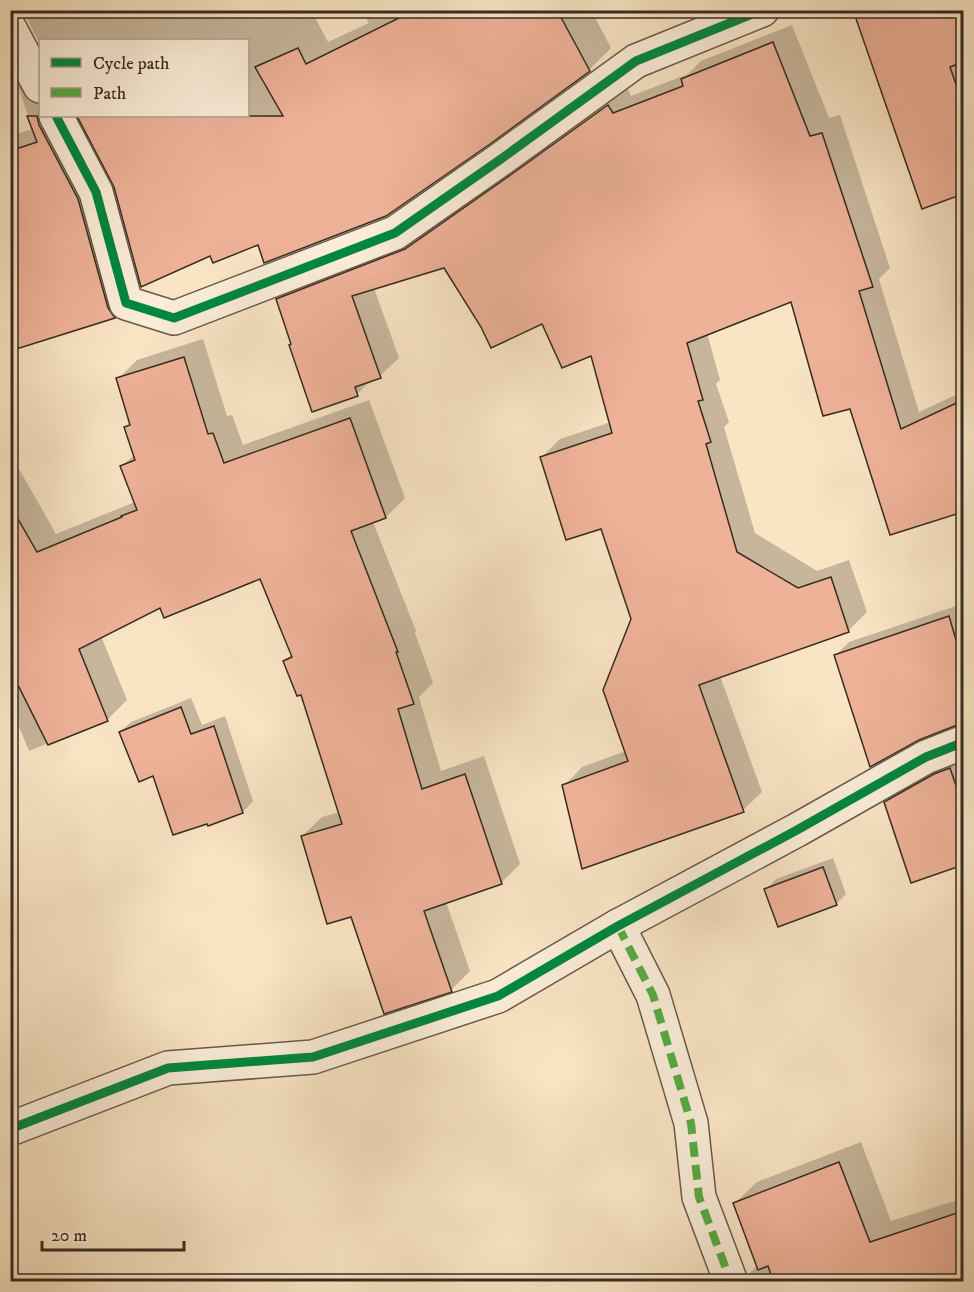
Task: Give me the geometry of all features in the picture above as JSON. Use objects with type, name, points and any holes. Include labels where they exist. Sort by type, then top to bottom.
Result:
[{"type":"street","points":[[57,117],[96,192],[126,303],[174,318],[395,233],[636,61],[762,10]]},
{"type":"street","points":[[10,29],[39,84]]},
{"type":"street","points":[[10,1129],[168,1068],[314,1057],[498,996],[618,926],[797,830],[926,757],[963,742]]},
{"type":"street","points":[[618,926],[653,995],[691,1123],[699,1197],[731,1281]]},
{"type":"building","points":[[415,10],[557,10],[590,71],[386,216],[264,263],[258,245],[213,263],[210,256],[141,287],[114,187],[78,117],[283,116],[255,67],[298,48],[306,64]]},
{"type":"building","points":[[853,10],[963,10],[963,62],[950,67],[963,105],[963,194],[922,209]]},
{"type":"building","points":[[773,42],[810,136],[822,133],[873,287],[859,291],[901,429],[963,400],[963,512],[890,535],[850,409],[823,416],[791,302],[687,343],[703,400],[698,401],[711,442],[706,444],[737,552],[798,588],[831,577],[849,632],[699,685],[744,812],[582,869],[562,785],[628,761],[603,690],[631,619],[601,529],[566,540],[540,457],[612,433],[591,356],[562,368],[542,324],[491,348],[481,327],[444,268],[352,296],[381,378],[355,387],[358,396],[312,412],[276,299],[405,249],[608,105],[613,113],[683,86],[681,79]]},
{"type":"building","points":[[27,116],[37,116],[39,125],[78,199],[108,308],[115,318],[10,351],[10,151],[37,142]]},
{"type":"building","points":[[184,357],[208,434],[213,433],[224,463],[350,418],[386,518],[351,531],[398,652],[396,652],[414,704],[398,709],[422,789],[465,774],[502,884],[424,911],[452,992],[384,1014],[351,917],[327,924],[301,836],[342,824],[301,695],[297,696],[283,661],[292,657],[260,579],[164,618],[160,608],[79,649],[108,721],[48,745],[10,669],[10,505],[37,552],[137,510],[120,466],[135,460],[124,427],[130,425],[116,378]]},
{"type":"building","points":[[949,616],[963,664],[963,724],[919,740],[870,767],[834,655]]},
{"type":"building","points":[[181,707],[191,734],[214,726],[243,813],[208,826],[207,824],[173,835],[153,776],[139,782],[119,732]]},
{"type":"building","points":[[950,768],[963,806],[963,865],[911,883],[884,802],[934,774]]},
{"type":"building","points":[[823,867],[837,905],[778,927],[764,889]]},
{"type":"building","points":[[839,1162],[870,1242],[963,1211],[963,1281],[773,1281],[768,1266],[758,1270],[733,1203]]},
{"type":"marked path","points":[[618,926],[653,995],[691,1123],[699,1197],[731,1282]]},
{"type":"cycle path","points":[[57,117],[96,192],[126,303],[174,318],[395,233],[636,61],[762,10]]},
{"type":"cycle path","points":[[10,1129],[168,1068],[313,1057],[498,996],[618,926],[797,830],[926,757],[964,742]]}]
